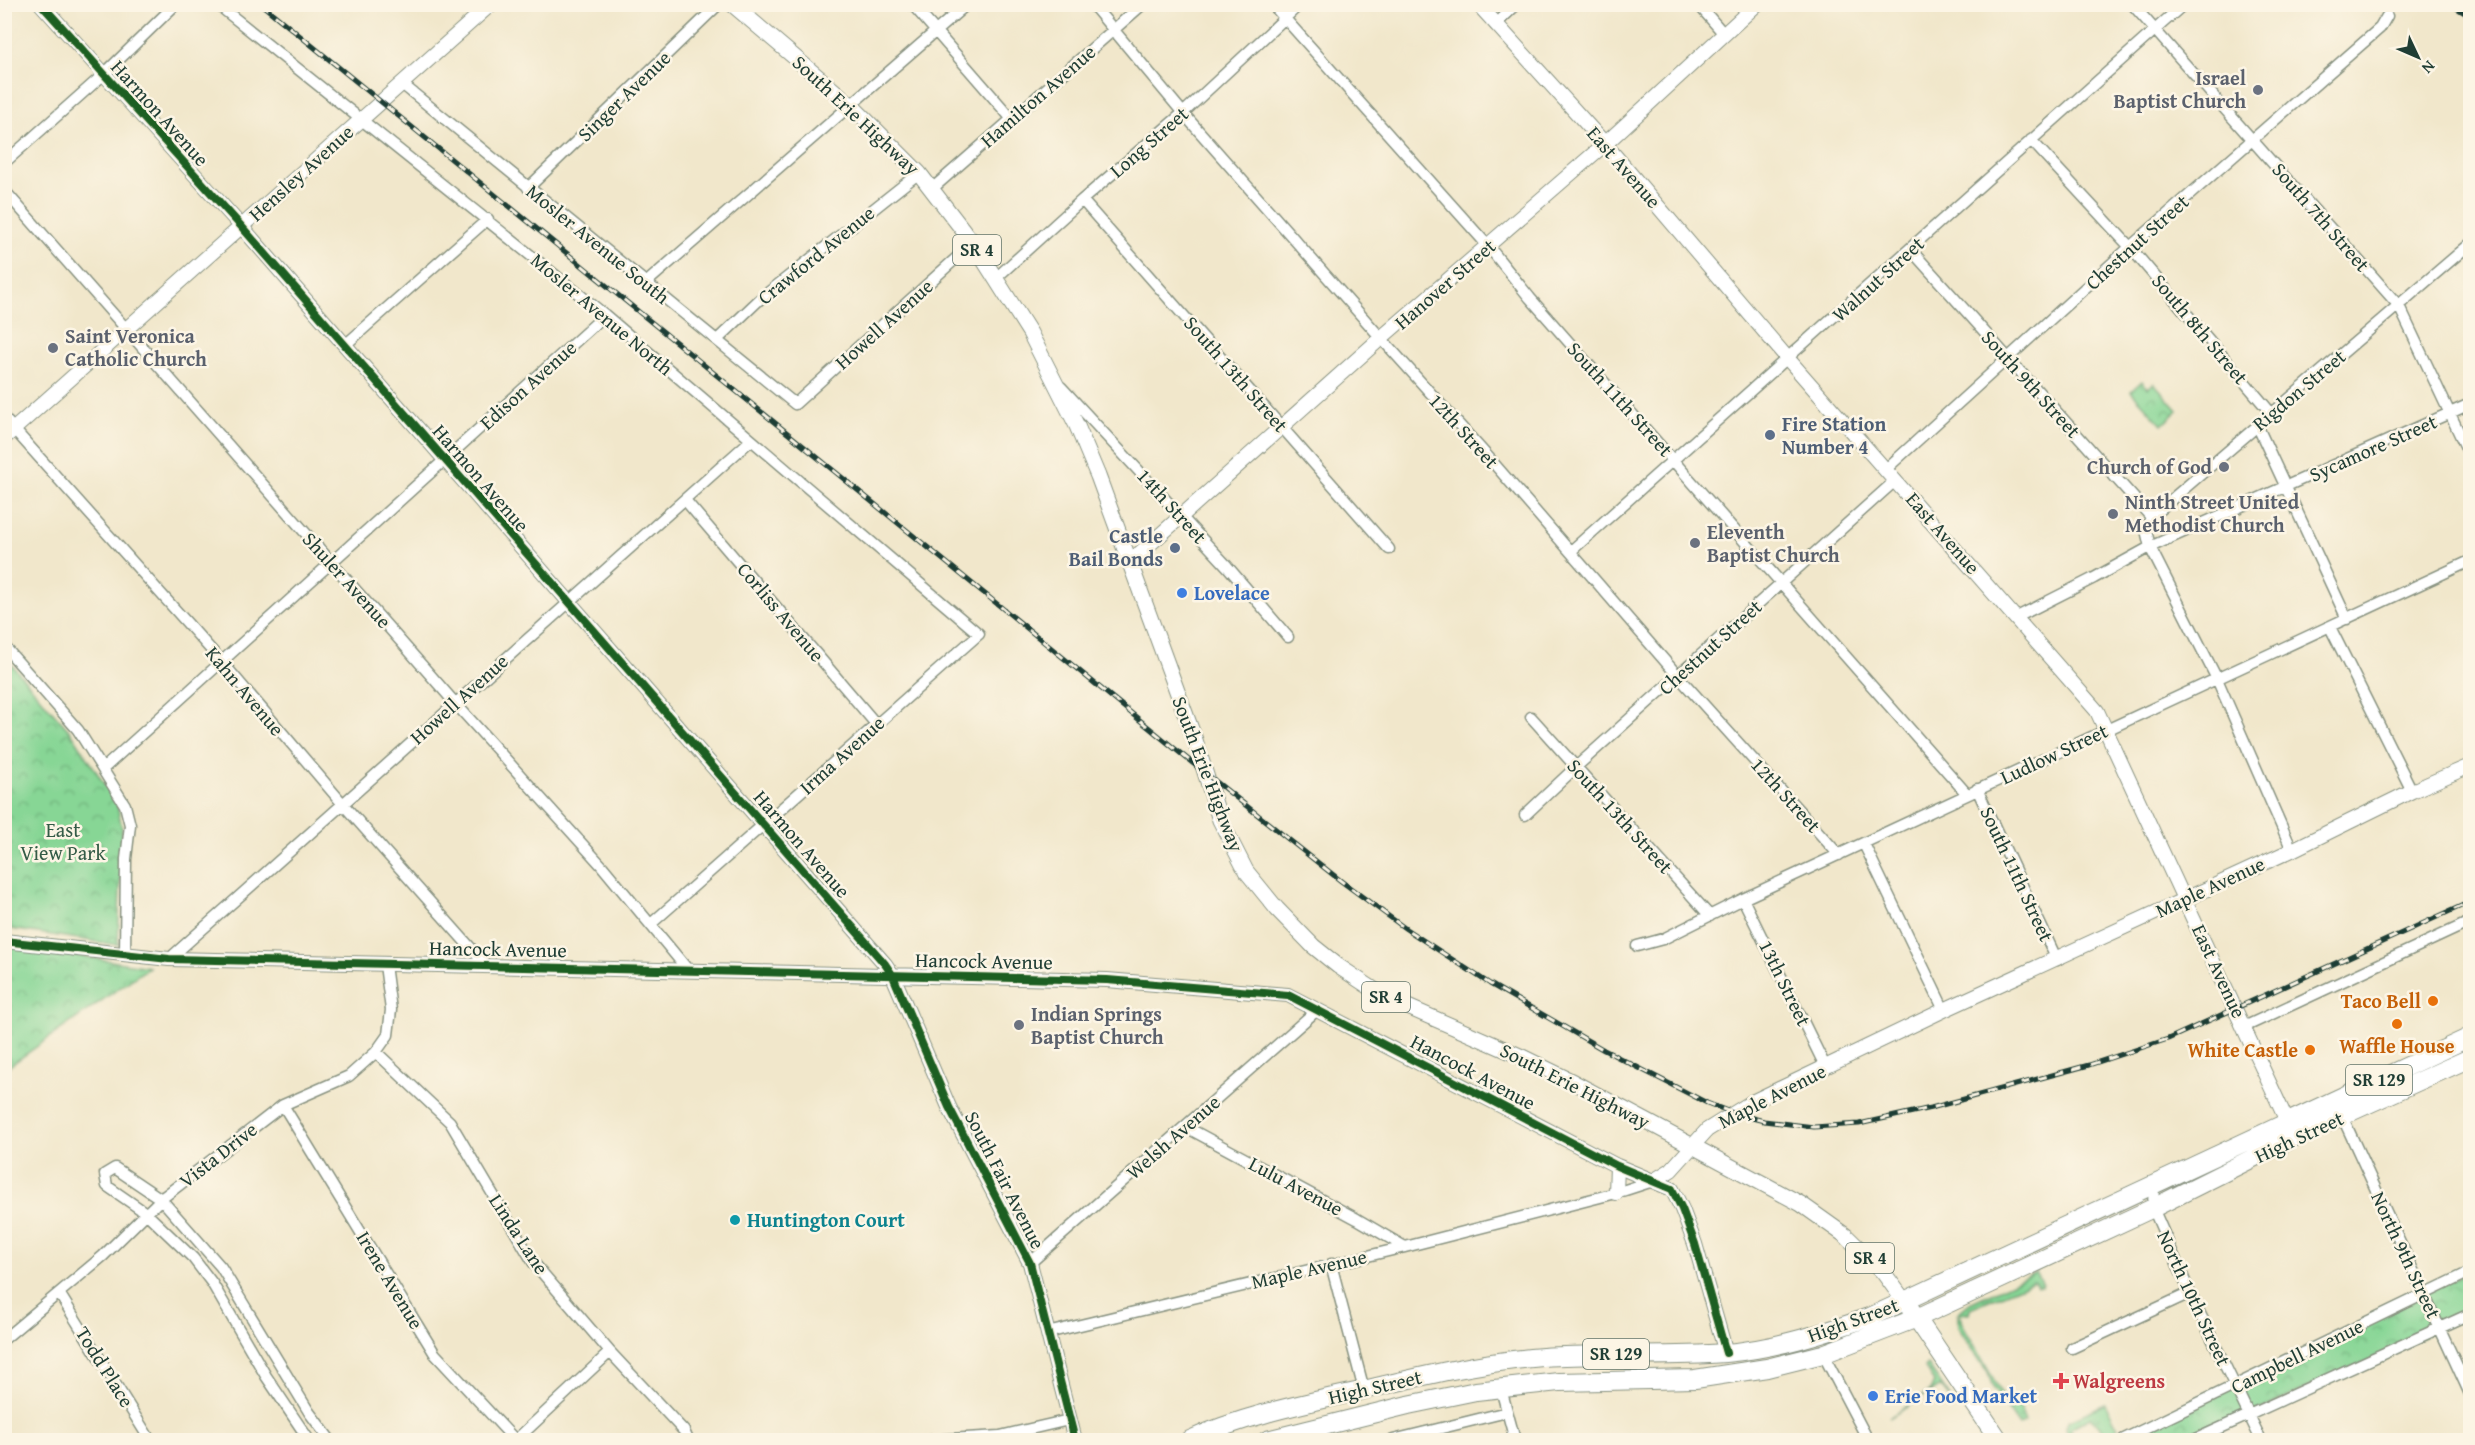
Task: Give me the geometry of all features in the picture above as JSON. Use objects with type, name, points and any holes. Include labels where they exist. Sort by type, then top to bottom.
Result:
[{"type":"highway","name":"High Street","points":[[1268,1440],[1445,1397],[1559,1382],[1695,1379],[1767,1368],[1823,1354],[1917,1318],[2152,1208],[2291,1130],[2470,1038]]},
{"type":"highway","name":"High Street","points":[[1190,1440],[1259,1415],[1442,1371],[1541,1358],[1596,1354],[1726,1353],[1766,1348],[1812,1336],[1870,1317],[1905,1302],[2154,1184],[2291,1130],[2342,1116],[2470,1058]]},
{"type":"highway","name":"South Erie Highway","points":[[1905,1302],[1917,1318]]},
{"type":"highway","name":"SR 4","points":[[1917,1318],[2000,1440]]},
{"type":"main road","name":"South Erie Highway","points":[[732,4],[852,106],[919,173],[973,243],[1030,333],[1098,476],[1195,740],[1220,820],[1246,871],[1297,930],[1338,966],[1385,997],[1520,1056],[1693,1145],[1801,1204],[1828,1222],[1877,1266],[1905,1302]]},
{"type":"street","name":"Harmon Avenue","points":[[41,4],[241,226],[871,947],[893,976]]},
{"type":"street","points":[[4,163],[103,75],[176,4]]},
{"type":"street","name":"Mosler Avenue North","points":[[217,4],[605,315],[979,634]]},
{"type":"street","name":"Hensley Avenue","points":[[9,434],[491,4]]},
{"type":"street","name":"Singer Avenue","points":[[528,188],[719,4]]},
{"type":"street","points":[[912,4],[1011,118]]},
{"type":"street","points":[[647,282],[937,33],[967,4]]},
{"type":"street","name":"12th Street","points":[[1092,4],[1183,113],[1571,551],[1678,676],[1839,855]]},
{"type":"street","name":"Hamilton Avenue","points":[[933,189],[1143,4]]},
{"type":"street","name":"South 11th Street","points":[[1272,4],[1489,247],[1530,298],[1782,583],[1972,792],[2057,960]]},
{"type":"street","name":"Long Street","points":[[996,278],[1183,113],[1300,4]]},
{"type":"street","name":"East Avenue","points":[[1478,4],[1605,144],[1788,359],[2017,617],[2097,711],[2291,1130]]},
{"type":"street","points":[[1495,25],[1517,4]]},
{"type":"street","points":[[1698,4],[1724,34]]},
{"type":"street","name":"Hanover Street","points":[[1131,561],[1182,518],[1381,338],[1489,247],[1605,144],[1756,4]]},
{"type":"street","name":"South 7th Street","points":[[2132,4],[2399,306],[2470,456]]},
{"type":"street","name":"Walnut Street","points":[[1571,551],[2184,4]]},
{"type":"street","name":"Chestnut Street","points":[[1887,469],[2130,248],[2380,28],[2387,16]]},
{"type":"street","name":"Mosler Avenue South","points":[[402,84],[795,404]]},
{"type":"street","name":"South 8th Street","points":[[2031,140],[2130,248],[2271,413]]},
{"type":"street","name":"Crawford Avenue","points":[[717,340],[760,299],[919,173]]},
{"type":"street","name":"Shuler Avenue","points":[[4,190],[330,562],[652,923],[688,970]]},
{"type":"street","name":"South 13th Street","points":[[1082,200],[1389,549]]},
{"type":"street","points":[[344,346],[488,219]]},
{"type":"street","name":"Howell Avenue","points":[[795,404],[973,243]]},
{"type":"street","name":"Rigdon Street","points":[[2151,517],[2470,244]]},
{"type":"street","name":"South 9th Street","points":[[1911,250],[2151,517]]},
{"type":"street","name":"Edison Avenue","points":[[104,768],[605,315]]},
{"type":"street","name":"14th Street","points":[[1053,378],[1138,468],[1288,638]]},
{"type":"street","name":"Sycamore Street","points":[[2017,617],[2150,547],[2470,404]]},
{"type":"street","name":"Kahn Avenue","points":[[4,418],[9,434],[222,662],[342,804],[485,964]]},
{"type":"street","points":[[2257,425],[2284,488],[2347,619]]},
{"type":"street","name":"Howell Avenue","points":[[169,959],[750,441]]},
{"type":"street","name":"Chestnut Street","points":[[1525,815],[1896,480]]},
{"type":"street","name":"Corliss Avenue","points":[[685,500],[876,724]]},
{"type":"street","points":[[2151,517],[2146,530],[2150,547],[2217,680],[2292,850]]},
{"type":"street","name":"Ludlow Street","points":[[1637,946],[1662,939],[1743,898],[2470,561]]},
{"type":"street","points":[[2330,627],[2412,791]]},
{"type":"street","name":"Irma Avenue","points":[[652,923],[979,634]]},
{"type":"street","points":[[4,646],[78,730],[104,768],[125,805],[130,825],[126,859],[125,954]]},
{"type":"street","name":"South 13th Street","points":[[1531,717],[1710,916]]},
{"type":"street","name":"Maple Avenue","points":[[1047,1333],[1405,1247],[1616,1193],[1653,1181],[1671,1170],[1707,1130],[1733,1113],[1944,1010],[2057,960],[2412,791],[2470,766]]},
{"type":"street","points":[[1863,844],[1944,1010]]},
{"type":"street","name":"13th Street","points":[[1743,898],[1826,1068]]},
{"type":"street","points":[[2244,1027],[2469,926]]},
{"type":"street","name":"Hancock Avenue","points":[[4,941],[169,959],[386,965],[485,964],[1107,980],[1288,995],[1617,1166],[1672,1189],[1695,1244],[1726,1353]]},
{"type":"street","name":"Vista Drive","points":[[4,1339],[103,1256],[160,1199],[283,1105],[349,1076],[376,1052],[388,1035],[391,1010],[386,965]]},
{"type":"street","name":"South Fair Avenue","points":[[893,976],[949,1107],[1030,1263],[1075,1440]]},
{"type":"street","name":"Welsh Avenue","points":[[1030,1263],[1317,1010]]},
{"type":"street","name":"Linda Lane","points":[[376,1052],[450,1122],[533,1262],[610,1352],[684,1431],[688,1440]]},
{"type":"street","name":"Irene Avenue","points":[[283,1105],[435,1354],[515,1440]]},
{"type":"street","name":"North 9th Street","points":[[2342,1116],[2470,1395]]},
{"type":"street","name":"Lulu Avenue","points":[[1186,1126],[1405,1247]]},
{"type":"street","points":[[1616,1193],[1617,1166]]},
{"type":"street","points":[[309,1440],[266,1376],[212,1283],[193,1258],[146,1213],[107,1186],[105,1174],[115,1168],[160,1199],[221,1266],[309,1412],[330,1440]]},
{"type":"street","name":"North 10th Street","points":[[2154,1184],[2152,1208],[2261,1440]]},
{"type":"street","points":[[1331,1264],[1364,1390]]},
{"type":"street","name":"Campbell Avenue","points":[[2125,1440],[2470,1272]]},
{"type":"street","name":"Todd Place","points":[[59,1293],[150,1440]]},
{"type":"street","points":[[2072,1348],[2190,1293]]},
{"type":"street","name":"Campbell Avenue","points":[[2194,1440],[2470,1314]]},
{"type":"street","points":[[515,1440],[610,1352]]},
{"type":"street","points":[[1823,1354],[1868,1440]]},
{"type":"street","points":[[1502,1389],[1515,1440]]},
{"type":"street","points":[[1393,1440],[1507,1412]]},
{"type":"street","points":[[932,1440],[1000,1436],[1069,1420]]},
{"type":"green space","points":[[2142,381],[2148,388],[2154,383],[2178,410],[2162,425],[2131,391]]},
{"type":"green space","name":"East View Park","points":[[4,656],[73,735],[117,804],[122,829],[118,945],[5,928]]},
{"type":"green space","points":[[5,944],[149,967],[5,1069]]},
{"type":"green space","points":[[2036,1272],[2042,1283],[2041,1286],[2037,1286],[2034,1281],[1970,1308],[1969,1314],[1958,1313],[1970,1303]]},
{"type":"green space","points":[[2470,1272],[2470,1314],[2194,1440],[2125,1440]]},
{"type":"green space","points":[[1958,1315],[1961,1316],[1961,1321],[2010,1409],[2018,1404],[2025,1422],[2019,1426],[1993,1388],[1988,1373],[1958,1327]]},
{"type":"green space","points":[[1928,1365],[1956,1406],[1940,1386],[1889,1418],[1930,1391],[1934,1382],[1925,1368]]},
{"type":"green space","points":[[2105,1404],[2118,1428],[2115,1430],[2120,1440],[2108,1440],[2100,1425],[2090,1418],[2071,1428],[2070,1430],[2075,1434],[2072,1436],[2067,1433],[2068,1421]]},
{"type":"railway","points":[[261,4],[1185,757],[1341,881],[1406,929],[1490,984],[1604,1050],[1707,1103],[1764,1121],[1814,1127],[1859,1124],[1931,1108],[2089,1065],[2168,1039],[2470,902]]},
{"type":"railway","points":[[2450,4],[2470,16]]},
{"type":"cycle path","points":[[41,4],[241,226],[885,964],[893,976],[949,1107],[1030,1263],[1075,1440]]},
{"type":"cycle path","points":[[4,941],[169,959],[1107,980],[1288,995],[1617,1166],[1672,1189],[1695,1244],[1726,1353]]},
{"type":"place","name":"Israel Baptist Church","points":[[2258,90]]},
{"type":"place","name":"Saint Veronica Catholic Church","points":[[53,348]]},
{"type":"place","name":"Fire Station Number 4","points":[[1770,435]]},
{"type":"place","name":"Church of God","points":[[2224,467]]},
{"type":"place","name":"Ninth Street United Methodist Church","points":[[2113,514]]},
{"type":"place","name":"Eleventh Baptist Church","points":[[1695,543]]},
{"type":"place","name":"Castle Bail Bonds","points":[[1175,548]]},
{"type":"place","name":"Lovelace","points":[[1182,593]]},
{"type":"place","name":"Taco Bell","points":[[2433,1001]]},
{"type":"place","name":"Waffle House","points":[[2397,1024]]},
{"type":"place","name":"Indian Springs Baptist Church","points":[[1019,1025]]},
{"type":"place","name":"White Castle","points":[[2310,1050]]},
{"type":"place","name":"Huntington Court","points":[[735,1220]]},
{"type":"place","name":"Walgreens","points":[[2061,1381]]},
{"type":"place","name":"Erie Food Market","points":[[1873,1396]]}]
